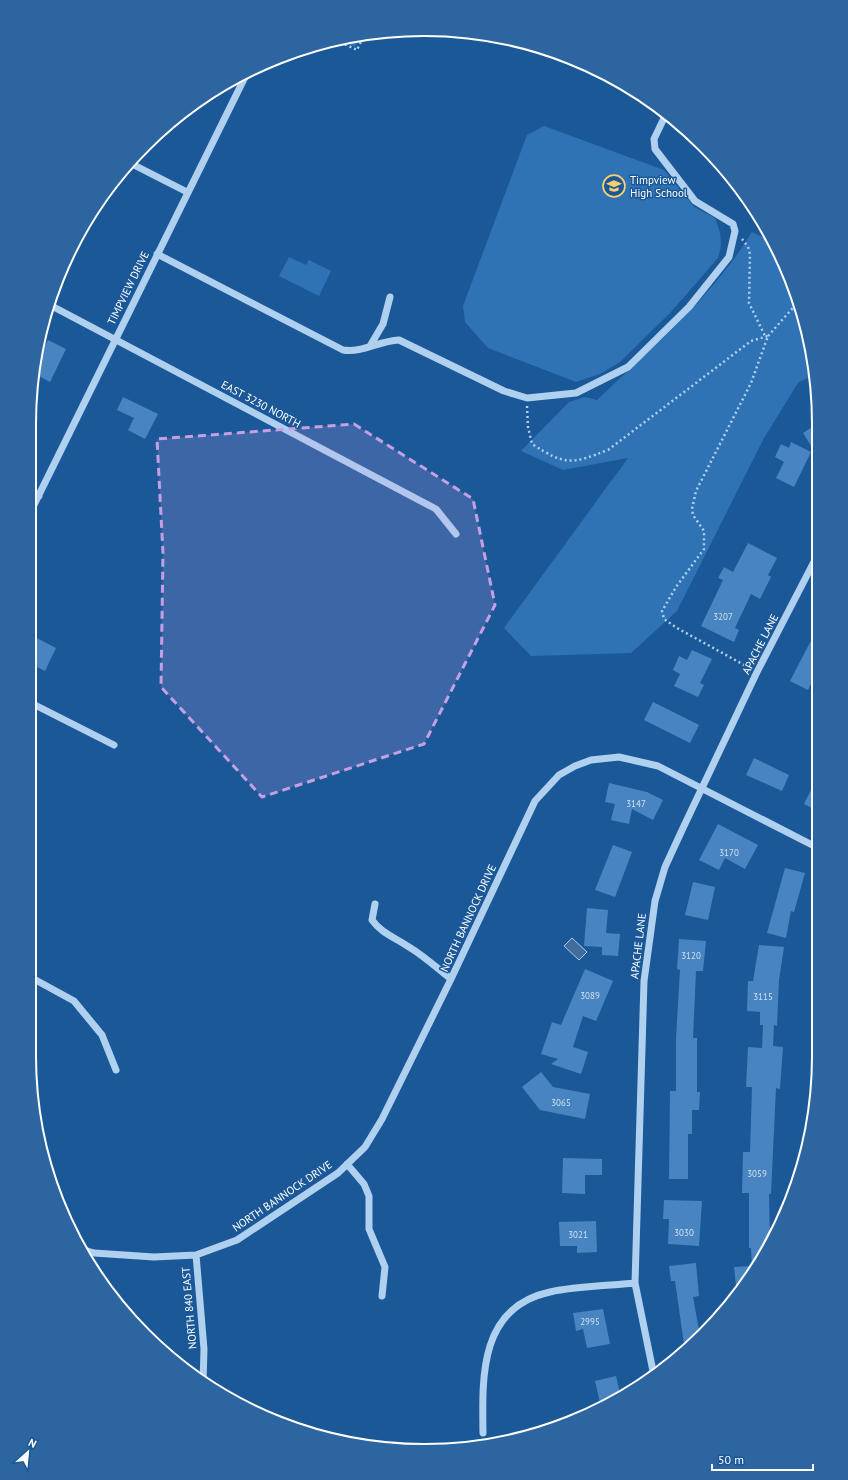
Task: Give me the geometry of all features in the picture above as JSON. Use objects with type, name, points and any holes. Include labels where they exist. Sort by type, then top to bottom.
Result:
[{"type":"street","name":"TIMPVIEW DRIVE","points":[[36,502],[187,192],[243,81]]},
{"type":"street","points":[[157,254],[343,350],[354,352],[384,341],[398,340],[504,391],[527,398],[576,393],[628,367],[689,307],[729,257],[735,231],[733,224],[695,201],[655,149],[654,139],[664,119]]},
{"type":"street","points":[[135,165],[187,192]]},
{"type":"street","points":[[370,346],[383,324],[390,296]]},
{"type":"street","name":"EAST 3230 NORTH","points":[[54,307],[436,509],[456,534]]},
{"type":"street","name":"APACHE LANE","points":[[653,1369],[635,1283],[644,981],[655,901],[666,867],[702,787],[757,672],[812,566]]},
{"type":"street","points":[[36,706],[114,746]]},
{"type":"street","name":"NORTH BANNOCK DRIVE","points":[[89,1251],[142,1257],[196,1255],[237,1240],[338,1173],[365,1147],[382,1119],[451,979],[535,801],[559,775],[575,766],[591,760],[620,757],[658,766],[702,787],[812,845]]},
{"type":"street","points":[[375,904],[372,920],[376,926],[410,947],[451,979]]},
{"type":"street","points":[[36,980],[74,1001],[102,1035],[116,1070]]},
{"type":"street","points":[[347,1164],[364,1184],[368,1196],[369,1229],[385,1267],[382,1296]]},
{"type":"street","name":"NORTH 840 EAST","points":[[196,1255],[204,1349],[203,1375]]},
{"type":"street","points":[[483,1433],[482,1395],[488,1350],[497,1328],[515,1307],[528,1299],[550,1292],[635,1283]]},
{"type":"path","points":[[344,44],[357,50],[361,41]]},
{"type":"path","points":[[750,254],[749,303],[763,332],[767,336]]},
{"type":"path","points":[[746,666],[676,628],[664,619],[662,611],[676,587],[704,549],[704,531],[693,515],[692,509],[696,491],[751,383],[767,336],[794,307]]},
{"type":"path","points":[[527,398],[528,426],[532,444],[553,458],[570,462],[585,459],[614,446],[750,341],[767,336]]},
{"type":"highlighted area","points":[[354,424],[473,499],[495,605],[424,744],[262,797],[161,687],[163,553],[157,439]]},
{"type":"shaded area","points":[[358,41],[355,47],[348,43]]},
{"type":"shaded area","name":"Timpview High School","points":[[544,126],[664,170],[694,207],[715,218],[721,238],[718,258],[670,313],[620,362],[600,374],[576,382],[488,348],[465,322],[463,306],[527,135]]},
{"type":"shaded area","points":[[752,232],[764,238],[772,252],[791,299],[805,348],[809,377],[798,383],[764,438],[677,611],[631,653],[531,656],[504,628],[628,458],[563,470],[521,451],[569,402],[585,397],[597,400],[680,321],[719,278]]},
{"type":"shaded area","points":[[289,257],[306,265],[309,260],[331,271],[319,296],[279,276]]},
{"type":"shaded area","points":[[572,938],[587,952],[579,960],[564,946]]},
{"type":"building","points":[[48,340],[66,349],[50,382],[39,376],[43,351]]},
{"type":"building","points":[[123,397],[158,414],[145,439],[128,430],[134,418],[117,410]]},
{"type":"building","points":[[812,427],[812,447],[803,433]]},
{"type":"building","points":[[791,442],[811,452],[794,487],[776,478],[784,462],[775,457],[781,444],[789,448]]},
{"type":"building","points":[[748,543],[777,558],[768,575],[771,577],[760,599],[751,594],[735,628],[739,630],[734,642],[701,626],[723,580],[718,578],[724,567],[733,572]]},
{"type":"building","points":[[36,638],[56,648],[45,671],[36,666]]},
{"type":"building","points":[[812,639],[812,682],[808,690],[790,681]]},
{"type":"building","points":[[692,650],[712,659],[700,683],[704,685],[698,697],[674,686],[680,674],[673,670],[679,656],[687,660]]},
{"type":"building","points":[[653,702],[699,725],[690,743],[644,720]]},
{"type":"building","points":[[754,758],[789,775],[782,791],[746,775]]},
{"type":"building","points":[[609,783],[647,792],[663,800],[653,820],[632,809],[629,824],[611,820],[615,804],[605,802]]},
{"type":"building","points":[[812,788],[812,808],[804,804]]},
{"type":"building","points":[[718,824],[758,845],[745,869],[725,858],[719,870],[699,860]]},
{"type":"building","points":[[613,845],[632,852],[615,897],[595,890]]},
{"type":"building","points":[[785,868],[805,873],[794,912],[791,911],[786,938],[767,933]]},
{"type":"building","points":[[693,882],[715,887],[708,920],[685,915]]},
{"type":"building","points":[[587,908],[608,910],[606,933],[620,934],[618,956],[602,955],[602,947],[584,946]]},
{"type":"building","points":[[679,939],[706,941],[703,971],[696,971],[693,1038],[697,1038],[697,1092],[700,1092],[699,1110],[692,1110],[692,1134],[688,1134],[688,1179],[669,1179],[670,1091],[676,1091],[676,1038],[680,970],[677,969]]},
{"type":"building","points":[[759,945],[784,947],[779,980],[777,1026],[774,1025],[773,1046],[783,1047],[780,1089],[776,1088],[771,1194],[769,1194],[770,1232],[752,1264],[751,1248],[749,1248],[749,1193],[742,1193],[743,1152],[750,1152],[752,1087],[746,1087],[748,1047],[762,1048],[763,1025],[760,1025],[760,1012],[747,1011],[748,981],[753,981]]},
{"type":"building","points":[[585,969],[613,981],[596,1021],[583,1016],[573,1047],[588,1052],[581,1074],[551,1064],[558,1059],[541,1054],[552,1022],[561,1025]]},
{"type":"building","points":[[541,1072],[553,1087],[590,1094],[585,1119],[540,1110],[522,1087]]},
{"type":"building","points":[[563,1158],[602,1159],[602,1175],[585,1175],[585,1194],[562,1193]]},
{"type":"building","points":[[664,1200],[702,1201],[699,1246],[668,1244],[669,1219],[663,1219]]},
{"type":"building","points":[[596,1221],[597,1252],[577,1253],[577,1246],[560,1246],[559,1222]]},
{"type":"building","points":[[696,1263],[699,1296],[693,1297],[699,1329],[684,1344],[675,1281],[671,1281],[669,1266]]},
{"type":"building","points":[[750,1266],[736,1287],[734,1267]]},
{"type":"building","points":[[603,1309],[610,1344],[587,1348],[583,1329],[576,1331],[573,1313]]},
{"type":"building","points":[[616,1376],[619,1391],[600,1402],[595,1381]]},
{"type":"place","name":"Timpview High School","points":[[614,186]]}]
